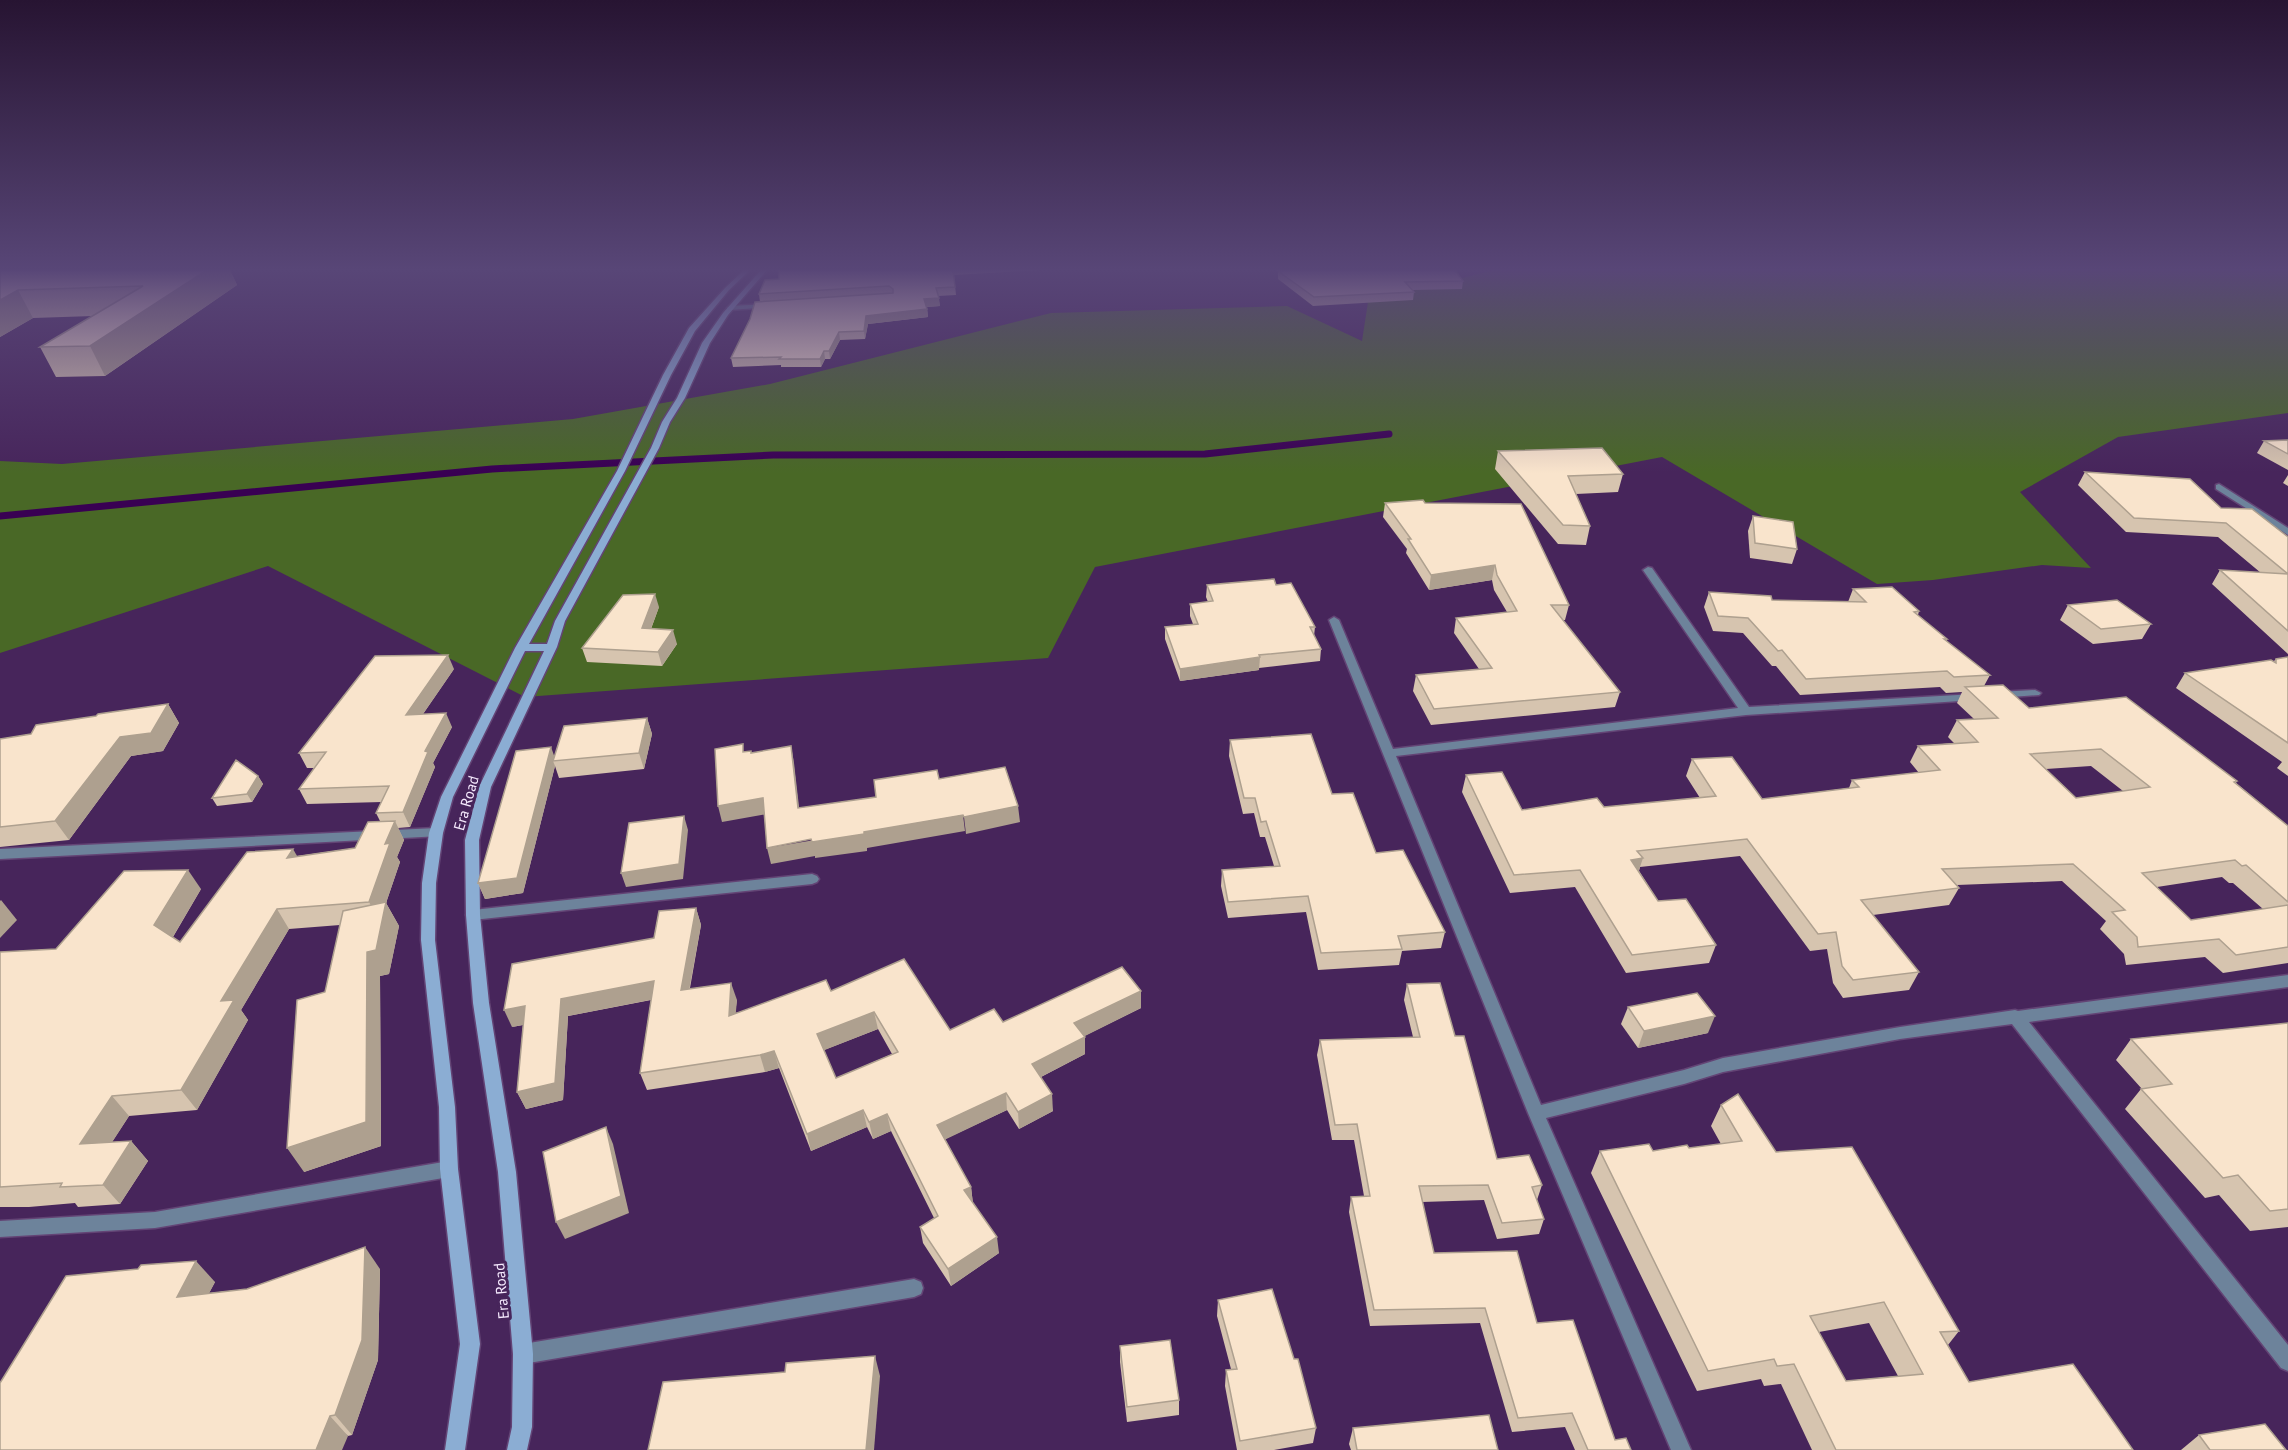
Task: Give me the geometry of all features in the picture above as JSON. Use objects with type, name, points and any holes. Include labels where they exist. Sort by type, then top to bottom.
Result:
[{"type":"main road","points":[[455,1450],[470,1344],[449,1169],[447,1107],[428,940],[429,883],[436,833],[447,797],[521,648],[621,471],[667,375],[688,338]]},
{"type":"main road","name":"Era Road","points":[[517,1450],[522,1426],[523,1354],[507,1172],[481,1003],[473,915],[472,840],[485,787],[551,647],[560,621],[655,448],[710,338]]},
{"type":"main road","points":[[521,648],[551,647]]},
{"type":"street","points":[[2219,487],[2288,532]]},
{"type":"street","points":[[1648,570],[1746,711]]},
{"type":"street","points":[[1334,620],[1536,1113],[1680,1450]]},
{"type":"street","points":[[1388,753],[1746,711],[2036,693]]},
{"type":"street","points":[[0,854],[436,833]]},
{"type":"street","points":[[473,915],[812,879]]},
{"type":"street","points":[[1536,1113],[1684,1077],[1723,1065],[1900,1033],[2288,981]]},
{"type":"street","points":[[2015,1016],[2288,1361]]},
{"type":"street","points":[[0,1229],[155,1220],[449,1169]]},
{"type":"street","points":[[523,1354],[914,1288]]},
{"type":"green space","points":[[953,338],[1355,338],[1362,341],[1363,338],[2288,338],[2288,413],[2118,437],[2020,492],[2091,568],[2042,565],[1933,580],[1877,584],[1662,457],[1095,567],[1048,658],[525,697],[268,566],[0,653],[0,461],[62,464],[573,419],[770,384]]},
{"type":"building","points":[[56,338],[103,338],[90,346],[40,347]]},
{"type":"building","points":[[741,338],[836,338],[829,351],[824,351],[820,359],[731,358]]},
{"type":"building","points":[[2288,440],[2288,454],[2264,441]]},
{"type":"building","points":[[1602,448],[1623,474],[1568,476],[1590,526],[1563,525],[1498,451]]},
{"type":"building","points":[[2085,472],[2190,479],[2221,508],[2252,509],[2288,537],[2288,574],[2226,523],[2134,518]]},
{"type":"building","points":[[1423,500],[1425,503],[1521,504],[1569,605],[1551,605],[1620,692],[1434,709],[1416,675],[1492,668],[1456,618],[1517,611],[1497,575],[1495,565],[1431,575],[1408,539],[1411,539],[1385,503]]},
{"type":"building","points":[[1753,516],[1793,522],[1797,549],[1755,543]]},
{"type":"building","points":[[2220,570],[2288,574],[2288,631]]},
{"type":"building","points":[[1274,579],[1276,585],[1291,583],[1315,627],[1310,627],[1321,649],[1259,655],[1260,657],[1180,669],[1165,627],[1198,624],[1190,604],[1213,601],[1207,585]]},
{"type":"building","points":[[1892,587],[1919,611],[1914,612],[1947,639],[1944,639],[1990,675],[1954,677],[1947,671],[1806,679],[1782,650],[1778,651],[1748,618],[1718,616],[1709,592],[1771,596],[1772,600],[1866,602],[1853,589]]},
{"type":"building","points":[[655,594],[642,628],[673,630],[658,652],[582,648],[623,595]]},
{"type":"building","points":[[2117,600],[2151,624],[2101,629],[2068,605]]},
{"type":"building","points":[[448,655],[406,715],[446,713],[425,751],[428,752],[403,812],[376,813],[389,786],[299,789],[326,752],[299,753],[375,656]]},
{"type":"building","points":[[2288,657],[2288,743],[2185,673],[2271,660],[2276,663],[2276,659]]},
{"type":"building","points":[[2003,685],[2029,708],[2126,697],[2237,781],[2234,782],[2288,826],[2288,902],[2246,865],[2242,866],[2235,860],[2142,873],[2191,920],[2288,905],[2288,947],[2236,955],[2219,939],[2138,947],[2137,937],[2112,912],[2125,910],[2073,864],[1942,869],[1959,888],[1861,900],[1919,972],[1853,980],[1842,966],[1836,932],[1818,934],[1747,839],[1637,851],[1643,858],[1631,860],[1658,901],[1686,899],[1716,945],[1632,955],[1580,870],[1514,875],[1466,775],[1502,772],[1522,810],[1597,798],[1604,807],[1716,796],[1692,759],[1732,757],[1762,799],[1859,787],[1852,780],[1940,770],[1918,746],[1978,742],[1957,720],[1998,718],[1965,687]],"holes":[[[2101,749],[2150,787],[2076,798],[2030,754]]]},
{"type":"building","points":[[168,704],[151,733],[120,737],[55,821],[0,827],[0,739],[31,734],[36,725]]},
{"type":"building","points":[[647,718],[639,753],[553,761],[564,726]]},
{"type":"building","points":[[1311,734],[1332,794],[1353,793],[1376,853],[1403,850],[1445,932],[1398,936],[1402,949],[1321,953],[1308,896],[1228,902],[1222,870],[1280,866],[1266,821],[1261,822],[1255,798],[1244,798],[1230,740]]},
{"type":"building","points":[[743,744],[743,752],[751,751],[751,753],[791,746],[798,808],[876,797],[874,780],[937,770],[939,779],[1005,767],[1018,806],[964,817],[963,815],[864,832],[864,834],[812,842],[811,839],[767,848],[763,798],[718,806],[715,749]]},
{"type":"building","points":[[551,747],[517,878],[478,883],[516,751]]},
{"type":"building","points":[[236,760],[258,776],[247,794],[212,798]]},
{"type":"building","points":[[684,816],[679,864],[621,873],[629,823]]},
{"type":"building","points":[[395,821],[385,844],[390,843],[369,902],[277,909],[221,1001],[234,1000],[181,1090],[112,1096],[80,1144],[131,1141],[103,1185],[60,1187],[62,1183],[0,1187],[0,952],[56,949],[124,871],[188,870],[154,925],[180,942],[247,852],[293,849],[287,858],[355,848],[368,822]]},
{"type":"building","points":[[386,902],[376,950],[367,952],[366,1122],[287,1148],[297,1000],[325,992],[343,911]]},
{"type":"building","points":[[696,908],[681,990],[731,983],[729,1016],[826,980],[831,991],[904,959],[950,1030],[994,1009],[1003,1022],[1122,967],[1141,991],[1074,1023],[1085,1037],[1032,1064],[1052,1094],[1018,1112],[1006,1093],[937,1125],[971,1187],[964,1190],[997,1237],[948,1269],[920,1227],[938,1216],[887,1114],[869,1122],[863,1110],[807,1134],[774,1051],[640,1073],[654,981],[561,999],[555,1083],[517,1092],[525,1006],[504,1010],[512,964],[654,938],[659,911]],"holes":[[[874,1012],[898,1052],[836,1078],[817,1034]]]},
{"type":"building","points":[[1440,983],[1455,1036],[1464,1036],[1497,1159],[1529,1155],[1542,1185],[1532,1187],[1544,1219],[1502,1223],[1488,1185],[1419,1186],[1434,1253],[1517,1251],[1537,1323],[1573,1320],[1615,1440],[1626,1438],[1631,1450],[1588,1450],[1572,1413],[1518,1418],[1485,1308],[1374,1310],[1351,1197],[1370,1196],[1357,1124],[1335,1125],[1320,1040],[1420,1037],[1407,984]]},
{"type":"building","points":[[1697,993],[1715,1016],[1644,1031],[1628,1007]]},
{"type":"building","points":[[2288,1023],[2288,1209],[2270,1211],[2238,1175],[2223,1178],[2141,1089],[2172,1084],[2131,1039]]},
{"type":"building","points":[[1738,1094],[1776,1152],[1852,1147],[1959,1331],[1940,1332],[1969,1382],[2073,1364],[2133,1450],[1836,1450],[1794,1364],[1777,1366],[1774,1359],[1708,1371],[1600,1151],[1649,1144],[1653,1151],[1687,1145],[1689,1148],[1742,1141],[1721,1105]],"holes":[[[1884,1302],[1923,1374],[1846,1381],[1810,1316]]]},
{"type":"building","points":[[606,1127],[621,1196],[556,1222],[543,1152]]},
{"type":"building","points":[[365,1247],[362,1340],[335,1415],[330,1416],[316,1450],[0,1450],[0,1383],[66,1276],[138,1269],[141,1265],[196,1261],[177,1297],[247,1289]]},
{"type":"building","points":[[1272,1289],[1294,1359],[1298,1359],[1316,1428],[1240,1441],[1226,1370],[1237,1369],[1218,1300]]},
{"type":"building","points":[[1170,1340],[1179,1400],[1127,1407],[1120,1346]]},
{"type":"building","points":[[875,1356],[866,1450],[648,1450],[663,1382],[785,1372],[786,1363]]},
{"type":"building","points":[[1489,1415],[1498,1450],[1357,1450],[1353,1428]]},
{"type":"building","points":[[2265,1424],[2286,1450],[2210,1450],[2199,1435]]},
{"type":"waterway","points":[[0,516],[492,469],[773,455],[1205,454],[1389,434]]}]
